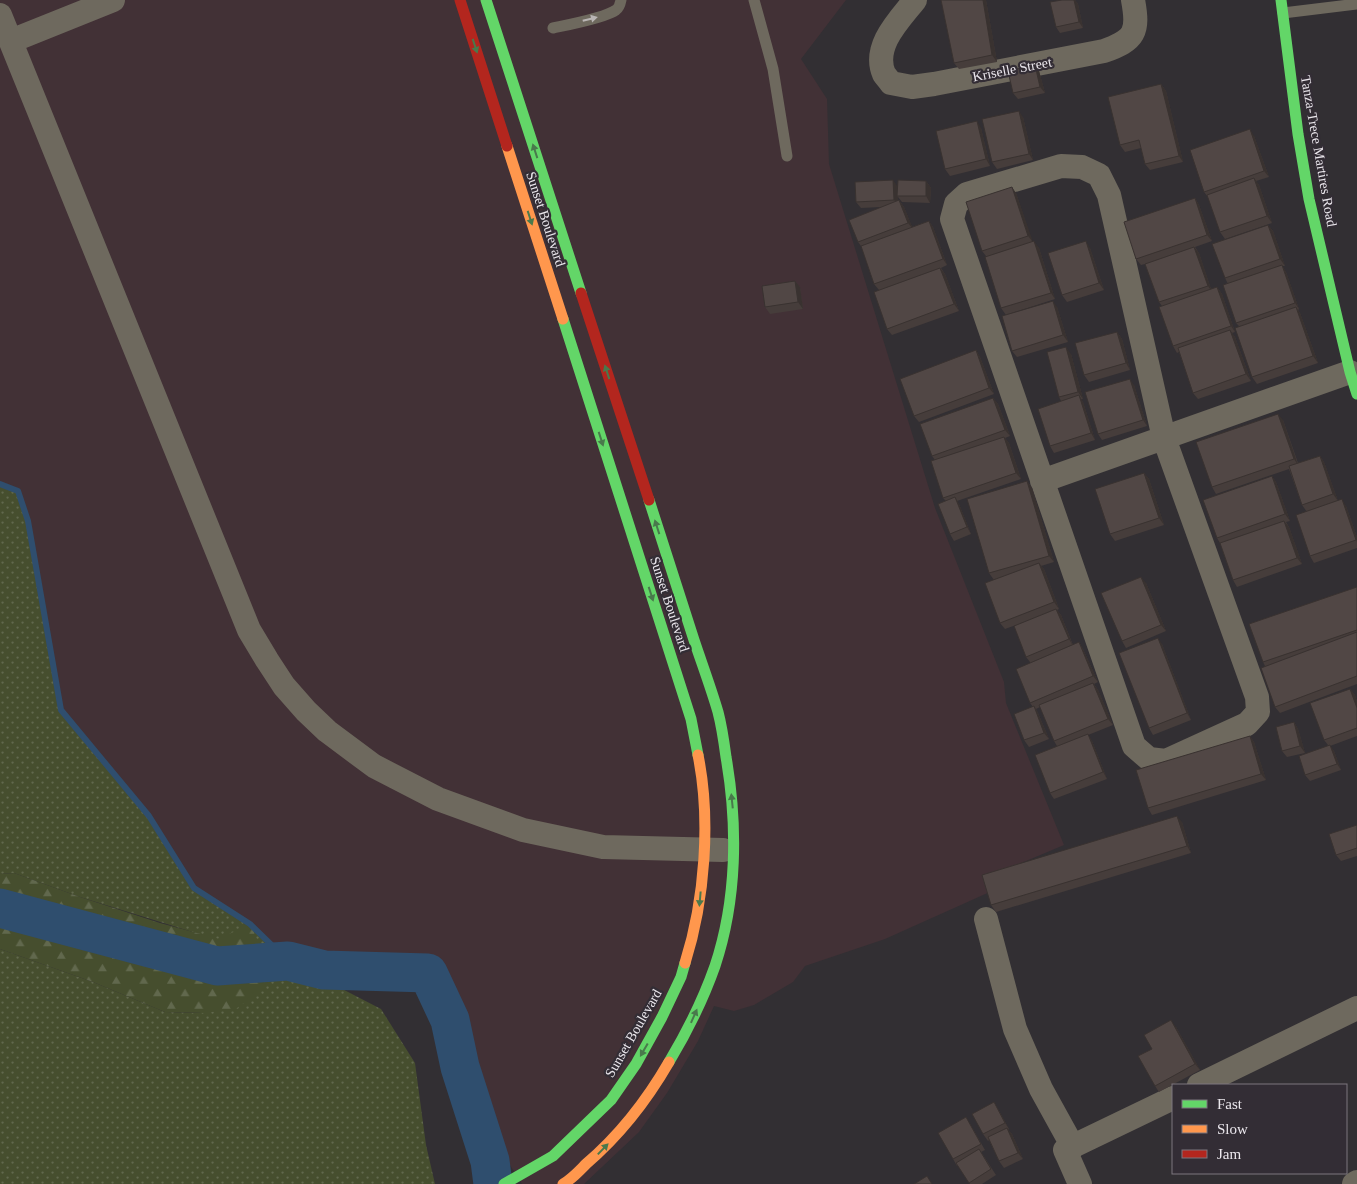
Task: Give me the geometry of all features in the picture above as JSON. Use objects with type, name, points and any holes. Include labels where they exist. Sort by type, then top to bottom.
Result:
[{"type":"main road","name":"Sunset Boulevard","points":[[460,0],[691,719],[699,758],[705,810],[700,905],[693,939],[662,1018],[636,1064],[611,1100],[554,1156],[504,1184]]},
{"type":"main road","name":"Sunset Boulevard","points":[[486,0],[718,713],[732,800],[733,850],[728,908],[720,946],[707,988],[687,1032],[658,1081],[630,1120],[599,1153],[563,1184]]},
{"type":"main road","name":"Tanza-Trece Martires Road","points":[[1281,0],[1298,134],[1309,199],[1354,383]]},
{"type":"street","points":[[11,41],[113,0]]},
{"type":"street","name":"Kriselle Street","points":[[916,0],[884,43],[882,60],[884,73],[891,83],[912,87],[1104,51],[1118,46],[1130,38],[1136,28],[1133,0]]},
{"type":"street","points":[[0,15],[249,630],[284,686],[327,731],[374,766],[438,799],[523,830],[602,847],[733,850]]},
{"type":"street","points":[[1061,166],[1082,167],[1099,176],[1109,195],[1164,438],[1257,697],[1258,712],[1247,724],[1166,761],[1149,759],[1134,746],[1042,481],[952,219],[956,204],[967,194],[1061,166]]},
{"type":"street","points":[[1042,481],[1164,438],[1354,383]]},
{"type":"street","points":[[986,919],[1015,1028],[1041,1088],[1073,1147]]},
{"type":"street","points":[[1201,1084],[1357,1008]]},
{"type":"street","points":[[1080,1184],[1065,1150],[1172,1098]]},
{"type":"lane","points":[[553,28],[609,14],[620,6],[621,0]]},
{"type":"lane","points":[[754,0],[773,69],[787,156]]},
{"type":"lane","points":[[1283,13],[1357,4]]},
{"type":"shaded area","points":[[0,0],[846,0],[801,59],[827,99],[829,164],[935,508],[1004,682],[1006,703],[1064,845],[986,878],[992,891],[885,939],[805,966],[793,982],[754,1005],[734,1011],[714,1006],[698,1041],[667,1093],[639,1132],[584,1184],[522,1184],[510,1165],[492,1171],[450,1020],[428,973],[324,970],[288,961],[250,924],[194,888],[149,815],[61,710],[28,521],[18,491],[0,484]]},
{"type":"green space","points":[[0,484],[18,491],[28,521],[61,710],[149,815],[194,888],[250,924],[288,961],[381,1009],[415,1063],[426,1145],[435,1184],[0,1184],[0,949],[93,982],[165,1012],[200,1013],[267,962],[286,961],[80,897],[14,873],[0,874]]},
{"type":"green space","points":[[14,873],[160,923],[219,939],[250,924],[272,973],[263,989],[237,1008],[205,1013],[165,1012],[93,982],[0,949],[0,874]]},
{"type":"building","points":[[941,0],[983,0],[992,55],[954,63]]},
{"type":"building","points":[[1074,0],[1079,22],[1056,27],[1050,2]]},
{"type":"building","points":[[1035,65],[1040,87],[1013,93],[1008,71]]},
{"type":"building","points":[[1161,84],[1179,156],[1145,164],[1139,140],[1120,145],[1108,97]]},
{"type":"building","points":[[1019,111],[1029,154],[992,162],[982,119]]},
{"type":"building","points":[[977,121],[986,159],[945,169],[936,131]]},
{"type":"building","points":[[1250,129],[1264,171],[1204,192],[1190,150]]},
{"type":"building","points":[[1254,178],[1267,216],[1220,232],[1207,195]]},
{"type":"building","points":[[893,180],[894,200],[856,202],[855,182]]},
{"type":"building","points":[[898,180],[926,181],[926,196],[897,196]]},
{"type":"building","points":[[1012,187],[1028,236],[982,251],[966,202]]},
{"type":"building","points":[[1195,198],[1207,235],[1136,259],[1124,222]]},
{"type":"building","points":[[899,200],[908,223],[858,242],[849,220]]},
{"type":"building","points":[[929,221],[943,259],[874,284],[861,246]]},
{"type":"building","points":[[1268,225],[1280,259],[1225,278],[1212,244]]},
{"type":"building","points":[[1034,241],[1051,293],[1001,308],[985,257]]},
{"type":"building","points":[[1086,241],[1099,283],[1062,295],[1048,253]]},
{"type":"building","points":[[1194,247],[1208,286],[1159,302],[1145,264]]},
{"type":"building","points":[[1282,265],[1295,303],[1236,323],[1223,285]]},
{"type":"building","points":[[940,268],[954,304],[887,329],[874,292]]},
{"type":"building","points":[[795,281],[798,302],[765,307],[762,286]]},
{"type":"building","points":[[1217,287],[1231,326],[1173,346],[1159,307]]},
{"type":"building","points":[[1053,301],[1063,335],[1012,351],[1002,316]]},
{"type":"building","points":[[1296,307],[1313,356],[1252,377],[1235,328]]},
{"type":"building","points":[[1230,330],[1246,374],[1193,393],[1178,348]]},
{"type":"building","points":[[1117,332],[1126,363],[1084,375],[1075,343]]},
{"type":"building","points":[[1066,347],[1078,392],[1059,397],[1047,352]]},
{"type":"building","points":[[976,350],[989,388],[914,416],[900,379]]},
{"type":"building","points":[[1130,379],[1143,420],[1098,434],[1085,392]]},
{"type":"building","points":[[1079,395],[1091,433],[1050,446],[1038,409]]},
{"type":"building","points":[[993,398],[1005,430],[932,456],[920,424]]},
{"type":"building","points":[[1278,414],[1294,459],[1212,487],[1196,442]]},
{"type":"building","points":[[1004,437],[1016,473],[943,498],[931,461]]},
{"type":"building","points":[[1320,456],[1333,494],[1302,505],[1289,466]]},
{"type":"building","points":[[1144,473],[1159,518],[1110,534],[1095,489]]},
{"type":"building","points":[[1272,476],[1285,514],[1217,538],[1203,500]]},
{"type":"building","points":[[1027,481],[1049,556],[989,573],[967,499]]},
{"type":"building","points":[[955,497],[967,527],[950,534],[938,504]]},
{"type":"building","points":[[1342,499],[1356,540],[1310,556],[1296,515]]},
{"type":"building","points":[[1284,521],[1297,558],[1233,580],[1220,543]]},
{"type":"building","points":[[1039,563],[1054,602],[1000,623],[985,583]]},
{"type":"building","points":[[1141,577],[1161,625],[1122,641],[1101,593]]},
{"type":"building","points":[[1357,587],[1357,630],[1263,662],[1249,624]]},
{"type":"building","points":[[1056,609],[1069,639],[1026,657],[1014,626]]},
{"type":"building","points":[[1357,632],[1357,676],[1275,707],[1261,668]]},
{"type":"building","points":[[1158,638],[1187,713],[1149,728],[1119,653]]},
{"type":"building","points":[[1079,642],[1093,676],[1030,703],[1016,669]]},
{"type":"building","points":[[1093,683],[1108,719],[1054,741],[1039,705]]},
{"type":"building","points":[[1350,689],[1357,708],[1357,728],[1324,740],[1310,703]]},
{"type":"building","points":[[1034,706],[1044,733],[1024,740],[1014,714]]},
{"type":"building","points":[[1294,722],[1300,746],[1282,751],[1276,727]]},
{"type":"building","points":[[1088,734],[1103,772],[1050,793],[1035,755]]},
{"type":"building","points":[[1250,736],[1261,774],[1148,808],[1136,770]]},
{"type":"building","points":[[1330,745],[1337,764],[1305,775],[1299,756]]},
{"type":"building","points":[[1177,816],[1187,846],[991,905],[982,875]]},
{"type":"building","points":[[1357,825],[1357,848],[1336,855],[1329,834]]},
{"type":"building","points":[[1171,1020],[1195,1064],[1155,1086],[1138,1056],[1152,1049],[1144,1035]]},
{"type":"building","points":[[994,1102],[1005,1123],[983,1134],[972,1114]]},
{"type":"building","points":[[966,1117],[981,1144],[953,1159],[938,1133]]},
{"type":"building","points":[[1007,1128],[1018,1153],[999,1161],[988,1137]]},
{"type":"building","points":[[979,1149],[991,1169],[969,1183],[956,1163]]},
{"type":"building","points":[[927,1176],[932,1184],[914,1184]]},
{"type":"waterway","points":[[0,484],[18,491],[28,521],[61,710],[149,816],[194,888],[250,924],[288,961]]},
{"type":"waterway","points":[[0,908],[217,966],[288,961],[324,970],[428,973],[450,1020],[460,1067],[490,1161],[493,1184]]},
{"type":"traffic: fast","points":[[486,0],[581,293]]},
{"type":"traffic: fast","points":[[1281,0],[1298,134],[1309,199],[1350,372],[1357,394]]},
{"type":"traffic: fast","points":[[563,319],[691,719],[698,755]]},
{"type":"traffic: fast","points":[[649,500],[718,712],[730,783],[734,836],[728,915],[715,966],[700,1003],[669,1062]]},
{"type":"traffic: fast","points":[[504,1184],[553,1156],[611,1100],[636,1064],[662,1017],[681,977],[685,963]]},
{"type":"traffic: slow","points":[[507,146],[563,319]]},
{"type":"traffic: slow","points":[[685,963],[697,913],[704,859],[704,806],[698,755]]},
{"type":"traffic: slow","points":[[563,1184],[575,1175],[621,1129],[652,1090],[669,1062]]},
{"type":"traffic: jam","points":[[460,0],[507,146]]},
{"type":"traffic: jam","points":[[581,293],[649,500]]}]
